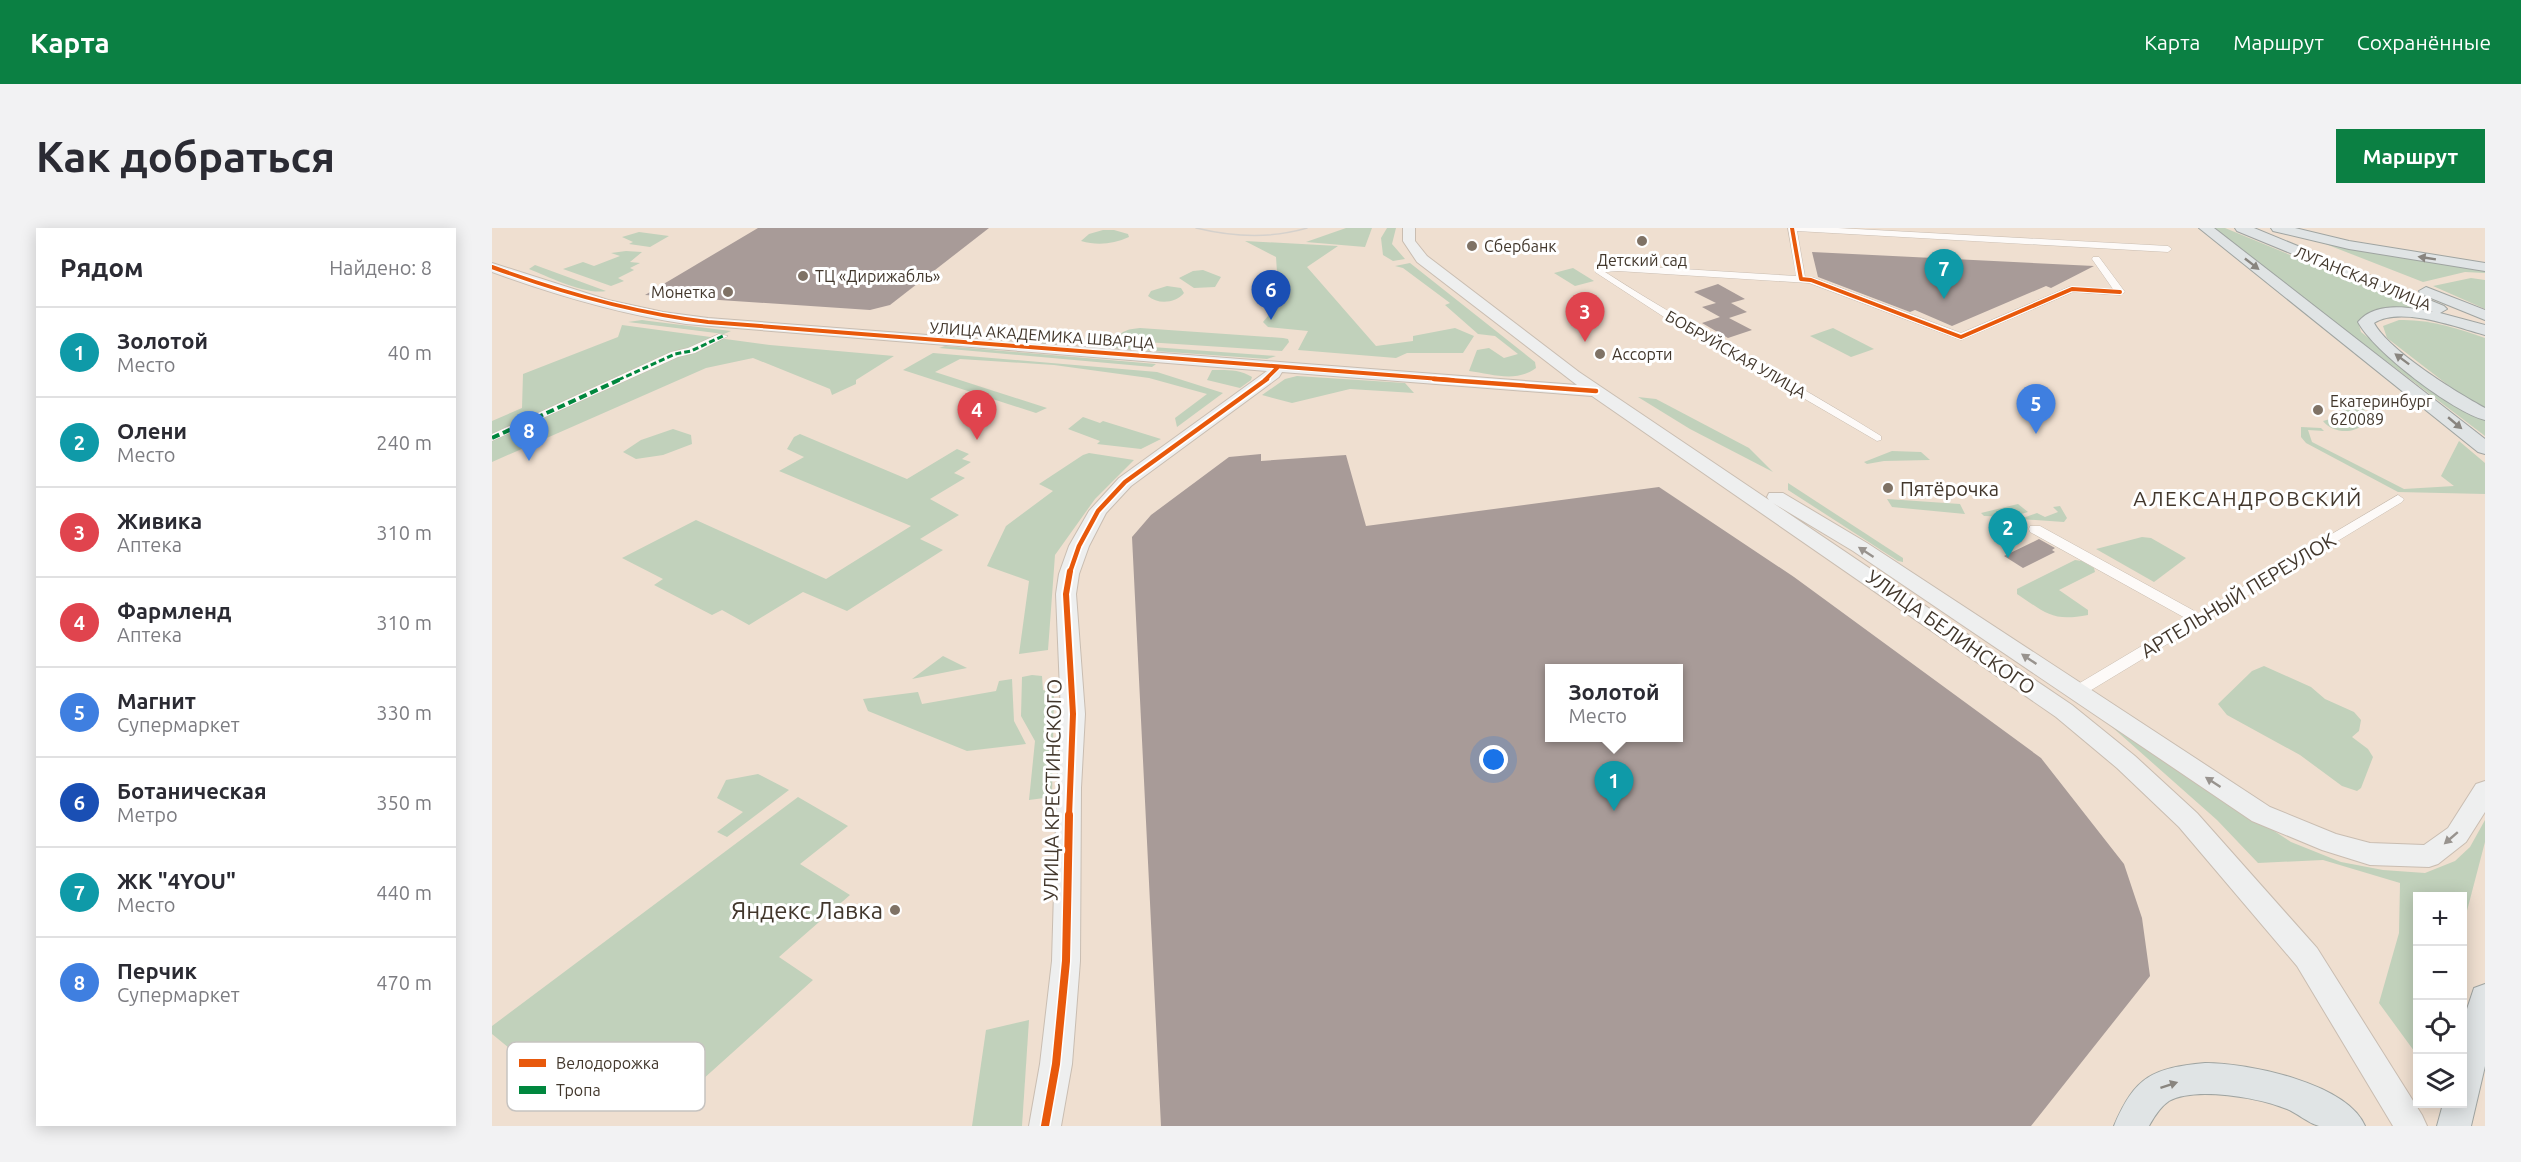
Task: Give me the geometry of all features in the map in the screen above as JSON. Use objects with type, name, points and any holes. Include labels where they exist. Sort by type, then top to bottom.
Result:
[{"type":"main road","points":[[2206,228],[2485,448]]},
{"type":"main road","name":"ЛУГАНСКАЯ УЛИЦА","points":[[2242,228],[2485,329]]},
{"type":"main road","name":"ЛУГАНСКАЯ УЛИЦА","points":[[2271,228],[2485,315]]},
{"type":"main road","points":[[2278,228],[2349,245],[2485,267]]},
{"type":"main road","points":[[2485,329],[2446,319],[2403,313],[2379,315],[2366,322],[2370,332],[2382,343],[2456,399],[2485,415]]},
{"type":"main road","points":[[2467,1075],[2485,998]]},
{"type":"main road","points":[[2131,1126],[2152,1093],[2167,1084],[2205,1077],[2241,1080],[2266,1086],[2318,1107],[2346,1124]]},
{"type":"main road","points":[[2454,1126],[2459,1108]]},
{"type":"street","name":"УЛИЦА БЕЛИНСКОГО","points":[[1409,228],[1409,241],[1422,259],[1541,352],[2064,711],[2126,762],[2188,820],[2307,957],[2411,1126]]},
{"type":"street","points":[[2096,259],[2120,292],[2072,289],[1960,337],[1810,280],[1801,279],[1793,228],[1914,231],[2168,249]]},
{"type":"street","name":"УЛИЦА АКАДЕМИКА ШВАРЦА","points":[[492,267],[592,300],[642,312],[698,320],[1277,368],[1596,391]]},
{"type":"street","name":"БОБРУЙСКАЯ УЛИЦА","points":[[1801,279],[1603,268],[1599,272],[1634,296],[1818,400],[1877,438]]},
{"type":"street","points":[[492,438],[525,423],[552,418],[688,355],[723,336]]},
{"type":"street","points":[[1506,385],[1530,381],[1542,372],[1545,363],[1541,352]]},
{"type":"street","name":"УЛИЦА КРЕСТИНСКОГО","points":[[1045,1126],[1056,1064],[1066,961],[1069,788],[1073,714],[1066,594],[1069,574],[1079,546],[1098,511],[1125,482],[1274,374],[1277,368]]},
{"type":"street","points":[[1708,466],[1760,488],[1860,547],[2262,814],[2331,843],[2370,854],[2429,856],[2457,835],[2485,792]]},
{"type":"street","name":"АРТЕЛЬНЫЙ ПЕРЕУЛОК","points":[[2078,692],[2398,499]]},
{"type":"street","points":[[2035,529],[2198,619]]},
{"type":"green space","points":[[1346,228],[1372,228],[1365,247],[1306,242]]},
{"type":"green space","points":[[1387,228],[1396,228],[1392,244],[1405,259],[1393,261],[1383,255],[1381,238]]},
{"type":"green space","points":[[2211,228],[2225,228],[2440,317],[2423,314],[2363,319],[2359,325],[2361,332],[2450,402],[2485,420],[2485,436]]},
{"type":"green space","points":[[1114,230],[1128,234],[1129,237],[1105,244],[1081,241],[1089,234]]},
{"type":"green space","points":[[639,232],[669,236],[650,247],[629,244],[633,242],[622,237]]},
{"type":"green space","points":[[1245,241],[1338,246],[1307,267],[1376,346],[1413,341],[1413,336],[1455,328],[1474,336],[1463,353],[1407,353],[1396,358],[1298,350],[1308,331],[1268,327],[1263,322],[1279,303],[1276,257]]},
{"type":"green space","points":[[2323,243],[2485,270],[2485,273],[2465,272],[2423,282]]},
{"type":"green space","points":[[642,252],[630,262],[640,263],[630,268],[634,270],[618,278],[624,281],[611,286],[563,269],[583,262],[594,266],[620,256],[611,253]]},
{"type":"green space","points":[[1410,263],[1535,362],[1536,368],[1528,373],[1512,376],[1469,371],[1477,350],[1489,348],[1504,358],[1518,354],[1495,336],[1478,334],[1445,305],[1450,303],[1403,268],[1395,266]]},
{"type":"green space","points":[[535,265],[606,291],[597,292],[567,284],[529,269]]},
{"type":"green space","points":[[1573,268],[1594,281],[1575,286],[1554,273]]},
{"type":"green space","points":[[1203,270],[1221,277],[1215,287],[1194,288],[1179,278],[1193,271]]},
{"type":"green space","points":[[2471,278],[2485,280],[2485,309],[2433,286]]},
{"type":"green space","points":[[1167,286],[1181,288],[1184,293],[1167,302],[1157,301],[1148,296],[1151,291]]},
{"type":"green space","points":[[642,320],[731,331],[724,334],[628,322]]},
{"type":"green space","points":[[2399,320],[2432,323],[2485,338],[2485,409],[2466,399],[2387,338],[2383,326]]},
{"type":"green space","points":[[622,325],[770,345],[894,356],[856,380],[856,384],[832,395],[830,389],[753,358],[706,368],[492,462],[492,421],[522,408],[523,374],[618,337]]},
{"type":"green space","points":[[1140,328],[1283,338],[1288,339],[1289,342],[1282,351],[1115,340],[1126,331]]},
{"type":"green space","points":[[1833,328],[1874,349],[1851,357],[1810,336]]},
{"type":"green space","points":[[1007,334],[1089,341],[1071,344],[1048,343],[1025,340]]},
{"type":"green space","points":[[1111,344],[1276,356],[1267,359],[1112,348]]},
{"type":"green space","points":[[945,346],[1156,364],[1152,367],[939,348]]},
{"type":"green space","points":[[933,353],[1157,372],[1223,393],[1177,427],[1175,418],[1207,394],[1149,378],[1054,365],[960,359],[935,372],[1047,408],[1036,413],[903,370]]},
{"type":"green space","points":[[1212,370],[1237,371],[1252,377],[1240,388],[1207,380]]},
{"type":"green space","points":[[1297,376],[1405,383],[1414,393],[1350,389],[1292,403],[1262,395],[1285,379]]},
{"type":"green space","points":[[1638,397],[1656,399],[1749,448],[1773,472],[1690,429]]},
{"type":"green space","points":[[2341,402],[2364,407],[2362,425],[2353,430],[2342,431],[2331,428],[2323,421],[2344,415],[2340,408]]},
{"type":"green space","points":[[1083,417],[1161,439],[1141,449],[1097,444],[1100,441],[1068,429]]},
{"type":"green space","points":[[2301,427],[2321,428],[2324,431],[2308,430],[2312,442],[2404,489],[2454,486],[2441,476],[2459,441],[2485,463],[2485,494],[2398,492],[2306,443],[2301,437]]},
{"type":"green space","points":[[673,429],[691,435],[692,444],[663,455],[636,459],[623,452],[641,440]]},
{"type":"green space","points":[[800,434],[907,479],[957,449],[969,454],[962,459],[971,462],[954,473],[965,478],[930,499],[959,515],[920,539],[943,550],[847,611],[803,592],[749,625],[722,610],[712,615],[654,585],[663,579],[622,558],[696,520],[826,579],[911,526],[779,471],[804,457],[787,449],[794,437]]},
{"type":"green space","points":[[1892,451],[1921,452],[1930,460],[1884,461],[1867,464],[1864,462]]},
{"type":"green space","points":[[1089,453],[1134,460],[1095,499],[1055,555],[1048,650],[1019,654],[1029,581],[987,566],[1006,526],[1053,491],[1039,484]]},
{"type":"green space","points":[[1788,483],[1903,558],[1903,562],[1898,561],[1788,490]]},
{"type":"green space","points":[[1887,499],[1960,504],[1965,514],[1892,507]]},
{"type":"green space","points":[[2018,504],[2028,512],[2011,517],[1984,516],[1981,513]]},
{"type":"green space","points":[[2060,506],[2067,518],[2064,522],[2020,519],[2037,513],[2045,517],[2058,512],[2053,507]]},
{"type":"green space","points":[[2142,537],[2151,538],[2186,558],[2154,582],[2096,549]]},
{"type":"green space","points":[[2075,560],[2094,568],[2095,572],[2059,590],[2088,610],[2088,615],[2066,617],[2050,614],[2017,594],[2017,589]]},
{"type":"green space","points":[[943,656],[967,668],[912,679]]},
{"type":"green space","points":[[2264,666],[2311,687],[2325,699],[2354,712],[2361,720],[2359,731],[2352,737],[2368,749],[2373,757],[2361,788],[2357,791],[2342,786],[2300,755],[2227,715],[2218,704],[2252,671]]},
{"type":"green space","points":[[1042,676],[1043,690],[1054,693],[1052,797],[1029,800],[1035,741],[1021,716],[1022,677]]},
{"type":"green space","points":[[1012,679],[1014,721],[1026,744],[967,751],[868,711],[863,699],[918,692],[922,704],[996,691],[999,681]]},
{"type":"green space","points":[[2103,719],[2291,842],[2341,862],[2383,870],[2425,873],[2455,861],[2470,847],[2485,820],[2485,842],[2467,911],[2467,892],[2413,892],[2413,1050],[2379,1003],[2399,933],[2400,883],[2323,860],[2258,863],[2217,820]]},
{"type":"green space","points":[[758,774],[789,790],[727,837],[717,832],[743,812],[717,798],[726,780]]},
{"type":"green space","points":[[798,797],[848,826],[800,864],[850,895],[779,957],[813,980],[705,1077],[705,1042],[507,1042],[507,1046],[492,1034],[492,1026]]},
{"type":"green space","points":[[1029,1020],[1022,1126],[972,1126],[986,1030]]},
{"type":"building","name":"ТЦ «Дирижабль»","points":[[758,228],[989,228],[890,305],[870,310],[645,295]]},
{"type":"building","points":[[1812,252],[2094,266],[2051,288],[2046,286],[1952,326],[1915,310],[1910,312],[1818,277]]},
{"type":"building","points":[[1718,284],[1745,299],[1731,303],[1747,312],[1729,318],[1752,330],[1728,338],[1702,323],[1720,317],[1702,307],[1716,303],[1694,292]]},
{"type":"building","points":[[1261,454],[1261,461],[1346,455],[1366,526],[1659,487],[1794,577],[2041,758],[2124,864],[2142,918],[2150,976],[2031,1126],[1161,1126],[1132,537],[1151,515],[1229,457]]},
{"type":"building","points":[[2039,539],[2055,548],[2052,550],[2055,552],[2023,568],[2004,556]]},
{"type":"tram line","points":[[1196,228],[1252,236],[1293,232],[1307,228]]},
{"type":"marked path","points":[[492,438],[675,354],[691,351],[723,336]]},
{"type":"cycle path","points":[[1792,228],[1801,279],[1811,280],[1961,337],[2072,289],[2120,292]]},
{"type":"cycle path","points":[[492,267],[603,303],[663,316],[708,322],[1596,391]]},
{"type":"cycle path","points":[[1045,1126],[1056,1064],[1066,961],[1069,788],[1073,714],[1066,594],[1069,574],[1079,546],[1098,511],[1125,482],[1273,374],[1277,368]]},
{"type":"place","name":"Детский сад","points":[[1642,241]]},
{"type":"place","name":"Сбербанк","points":[[1472,246]]},
{"type":"place","name":"ТЦ «Дирижабль»","points":[[803,276]]},
{"type":"place","name":"Монетка","points":[[728,292]]},
{"type":"place","name":"ЖК \"4YOU\"","points":[[1944,299]]},
{"type":"place","name":"Ботаническая","points":[[1271,320]]},
{"type":"place","name":"Живика","points":[[1585,342]]},
{"type":"place","name":"Ассорти","points":[[1600,354]]},
{"type":"place","name":"Екатеринбург 620089","points":[[2318,410]]},
{"type":"place","name":"Магнит","points":[[2036,434]]},
{"type":"place","name":"Фармленд","points":[[977,440]]},
{"type":"place","name":"Перчик","points":[[529,461]]},
{"type":"place","name":"Пятёрочка","points":[[1888,488]]},
{"type":"place","name":"Олени","points":[[2008,558]]},
{"type":"place","name":"Золотой","points":[[1614,811]]},
{"type":"place","name":"Яндекс Лавка","points":[[895,910]]},
{"type":"district","name":"АЛЕКСАНДРОВСКИЙ","points":[[2248,498]]}]
